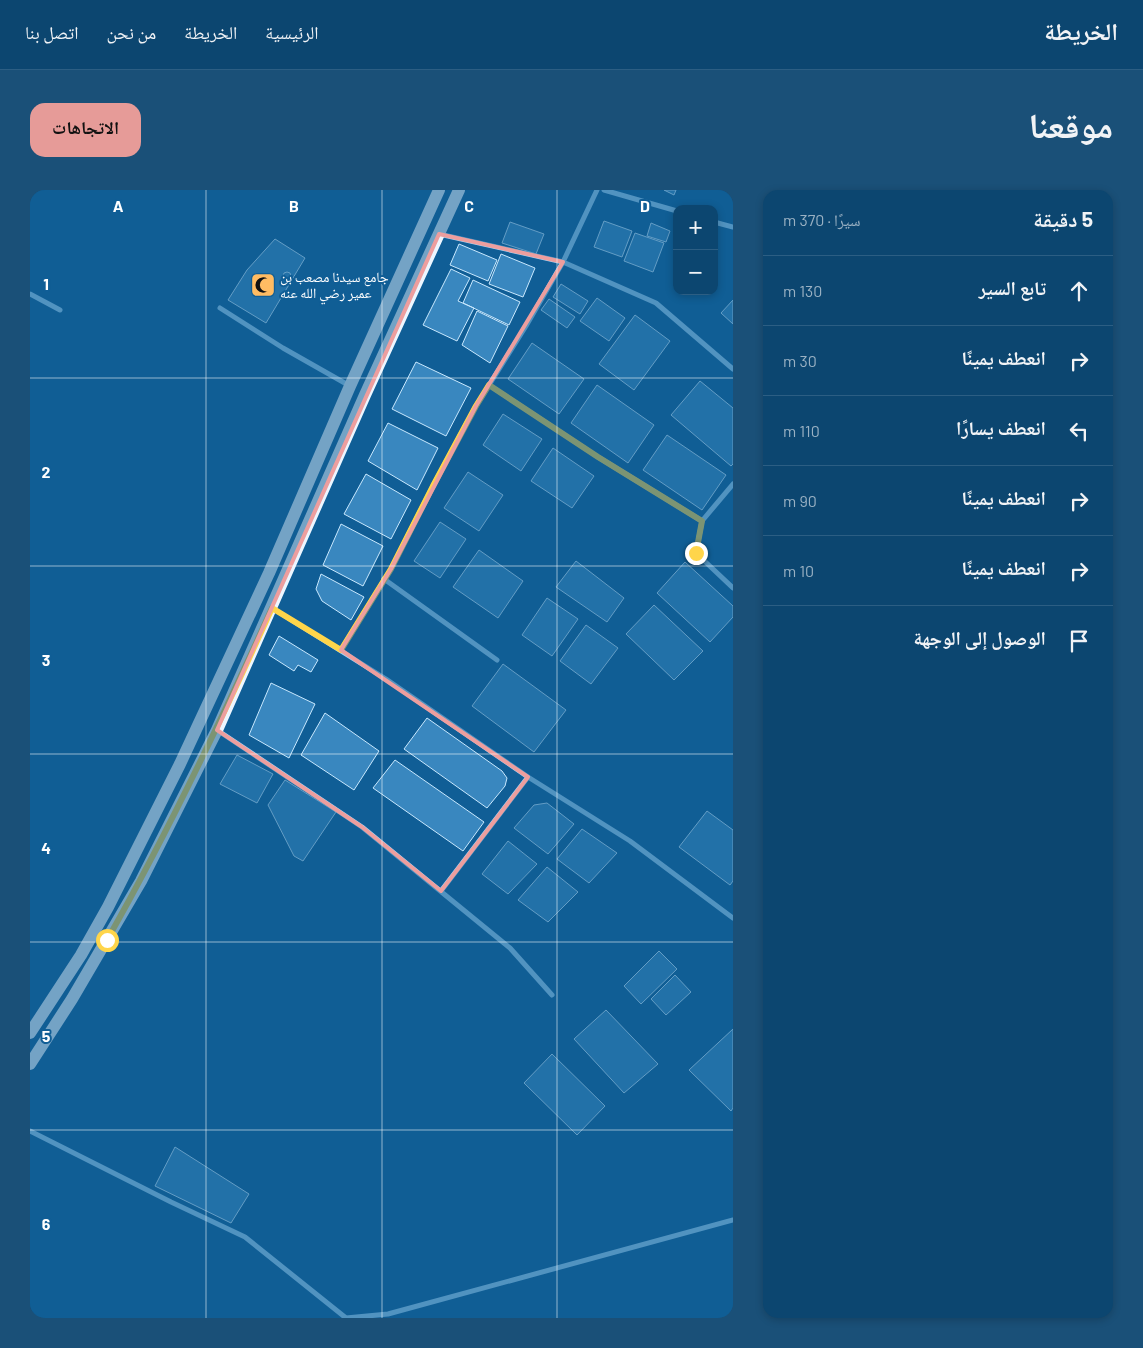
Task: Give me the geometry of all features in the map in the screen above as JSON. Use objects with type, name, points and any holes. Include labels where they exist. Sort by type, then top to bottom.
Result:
[{"type":"main road","points":[[30,1033],[81,955],[176,773],[269,573],[350,386],[439,190]]},
{"type":"main road","points":[[30,1064],[72,999],[141,881],[217,730],[458,190]]},
{"type":"street","points":[[341,650],[384,579],[476,406],[563,262],[597,190]]},
{"type":"street","points":[[604,190],[673,210]]},
{"type":"street","points":[[718,223],[733,227]]},
{"type":"street","points":[[439,234],[563,262],[656,303],[733,369]]},
{"type":"street","points":[[30,294],[60,310]]},
{"type":"street","points":[[220,308],[283,348],[350,386]]},
{"type":"street","points":[[489,385],[598,457],[702,521]]},
{"type":"street","points":[[733,484],[702,521],[696,553],[733,588]]},
{"type":"street","points":[[384,579],[497,660]]},
{"type":"street","points":[[272,608],[386,679],[528,777],[630,841],[733,918]]},
{"type":"street","points":[[217,730],[362,827],[510,948],[552,995]]},
{"type":"street","points":[[441,891],[528,777]]},
{"type":"street","points":[[30,1131],[170,1202],[245,1237],[346,1318],[388,1314],[733,1220]]},
{"type":"highlighted area","points":[[439,234],[563,262],[476,406],[391,569],[341,650],[528,777],[441,891],[362,827],[217,730]]},
{"type":"building","points":[[664,190],[676,190],[674,195]]},
{"type":"building","points":[[604,221],[632,231],[622,257],[594,247]]},
{"type":"building","points":[[510,222],[544,234],[536,254],[502,243]]},
{"type":"building","points":[[651,223],[670,231],[666,242],[647,236]]},
{"type":"building","points":[[635,233],[664,243],[653,272],[624,261]]},
{"type":"building","name":"جامع سيدنا مصعب بن عمير رضي الله عنه","points":[[275,239],[305,258],[266,323],[228,300],[247,270]]},
{"type":"building","points":[[459,244],[497,260],[488,281],[450,265]]},
{"type":"building","points":[[501,254],[535,268],[523,297],[489,284]]},
{"type":"building","points":[[451,269],[470,278],[458,301],[474,308],[457,341],[423,325]]},
{"type":"building","points":[[287,272],[291,276],[287,280],[283,276]]},
{"type":"building","points":[[473,280],[520,302],[509,325],[463,303]]},
{"type":"building","points":[[561,284],[588,301],[580,314],[553,297]]},
{"type":"building","points":[[597,298],[625,318],[609,341],[580,321]]},
{"type":"building","points":[[549,299],[575,317],[567,328],[541,310]]},
{"type":"building","points":[[733,300],[733,324],[721,313]]},
{"type":"building","points":[[477,311],[508,326],[490,363],[462,345]]},
{"type":"building","points":[[635,315],[670,341],[634,390],[599,364]]},
{"type":"building","points":[[532,343],[584,379],[559,414],[508,379]]},
{"type":"building","points":[[416,362],[471,388],[446,436],[392,409]]},
{"type":"building","points":[[700,381],[733,408],[733,464],[731,466],[671,415]]},
{"type":"building","points":[[597,385],[654,425],[628,463],[571,423]]},
{"type":"building","points":[[503,414],[542,439],[521,471],[483,445]]},
{"type":"building","points":[[388,423],[438,448],[417,490],[368,461]]},
{"type":"building","points":[[667,435],[726,475],[702,510],[643,470]]},
{"type":"building","points":[[553,448],[594,476],[572,508],[531,481]]},
{"type":"building","points":[[468,472],[503,495],[479,531],[444,508]]},
{"type":"building","points":[[366,474],[411,500],[391,539],[344,514]]},
{"type":"building","points":[[440,522],[466,539],[440,578],[414,561]]},
{"type":"building","points":[[341,524],[383,546],[363,586],[323,565]]},
{"type":"building","points":[[479,550],[523,581],[498,618],[453,587]]},
{"type":"building","points":[[576,561],[624,598],[607,622],[556,587]]},
{"type":"building","points":[[685,562],[733,606],[733,617],[710,642],[657,593]]},
{"type":"building","points":[[321,574],[364,597],[351,620],[322,601],[316,589]]},
{"type":"building","points":[[547,598],[578,619],[552,656],[522,635]]},
{"type":"building","points":[[654,605],[703,651],[674,680],[626,634]]},
{"type":"building","points":[[586,625],[618,648],[591,684],[560,661]]},
{"type":"building","points":[[279,636],[318,660],[311,672],[298,665],[294,671],[269,655]]},
{"type":"building","points":[[503,664],[566,710],[534,752],[472,706]]},
{"type":"building","points":[[271,683],[315,704],[289,758],[249,735]]},
{"type":"building","points":[[325,713],[379,751],[354,790],[301,755]]},
{"type":"building","points":[[427,718],[502,771],[507,778],[505,786],[487,808],[404,749]]},
{"type":"building","points":[[237,755],[273,774],[257,803],[220,784]]},
{"type":"building","points":[[395,760],[484,822],[463,851],[373,788]]},
{"type":"building","points":[[285,780],[336,812],[303,861],[294,856],[268,805]]},
{"type":"building","points":[[547,803],[574,824],[548,854],[514,828],[534,805]]},
{"type":"building","points":[[707,811],[733,830],[733,881],[730,885],[679,847]]},
{"type":"building","points":[[582,829],[617,853],[589,883],[557,859]]},
{"type":"building","points":[[508,841],[537,864],[508,894],[482,874]]},
{"type":"building","points":[[547,867],[578,892],[548,922],[518,900]]},
{"type":"building","points":[[659,951],[677,969],[641,1004],[624,986]]},
{"type":"building","points":[[675,975],[691,992],[666,1015],[651,999]]},
{"type":"building","points":[[606,1010],[658,1064],[624,1093],[574,1039]]},
{"type":"building","points":[[733,1029],[733,1108],[731,1111],[689,1070]]},
{"type":"building","points":[[552,1054],[605,1106],[577,1135],[524,1083]]},
{"type":"building","points":[[175,1147],[249,1194],[231,1223],[155,1186]]},
{"type":"place","name":"جامع سيدنا مصعب بن عمير رضي الله عنه","points":[[263,285]]},
{"type":"route","points":[[107,940],[141,881],[217,730],[272,608],[341,650],[391,569],[433,486],[489,385],[598,457],[702,521],[696,553]]}]
